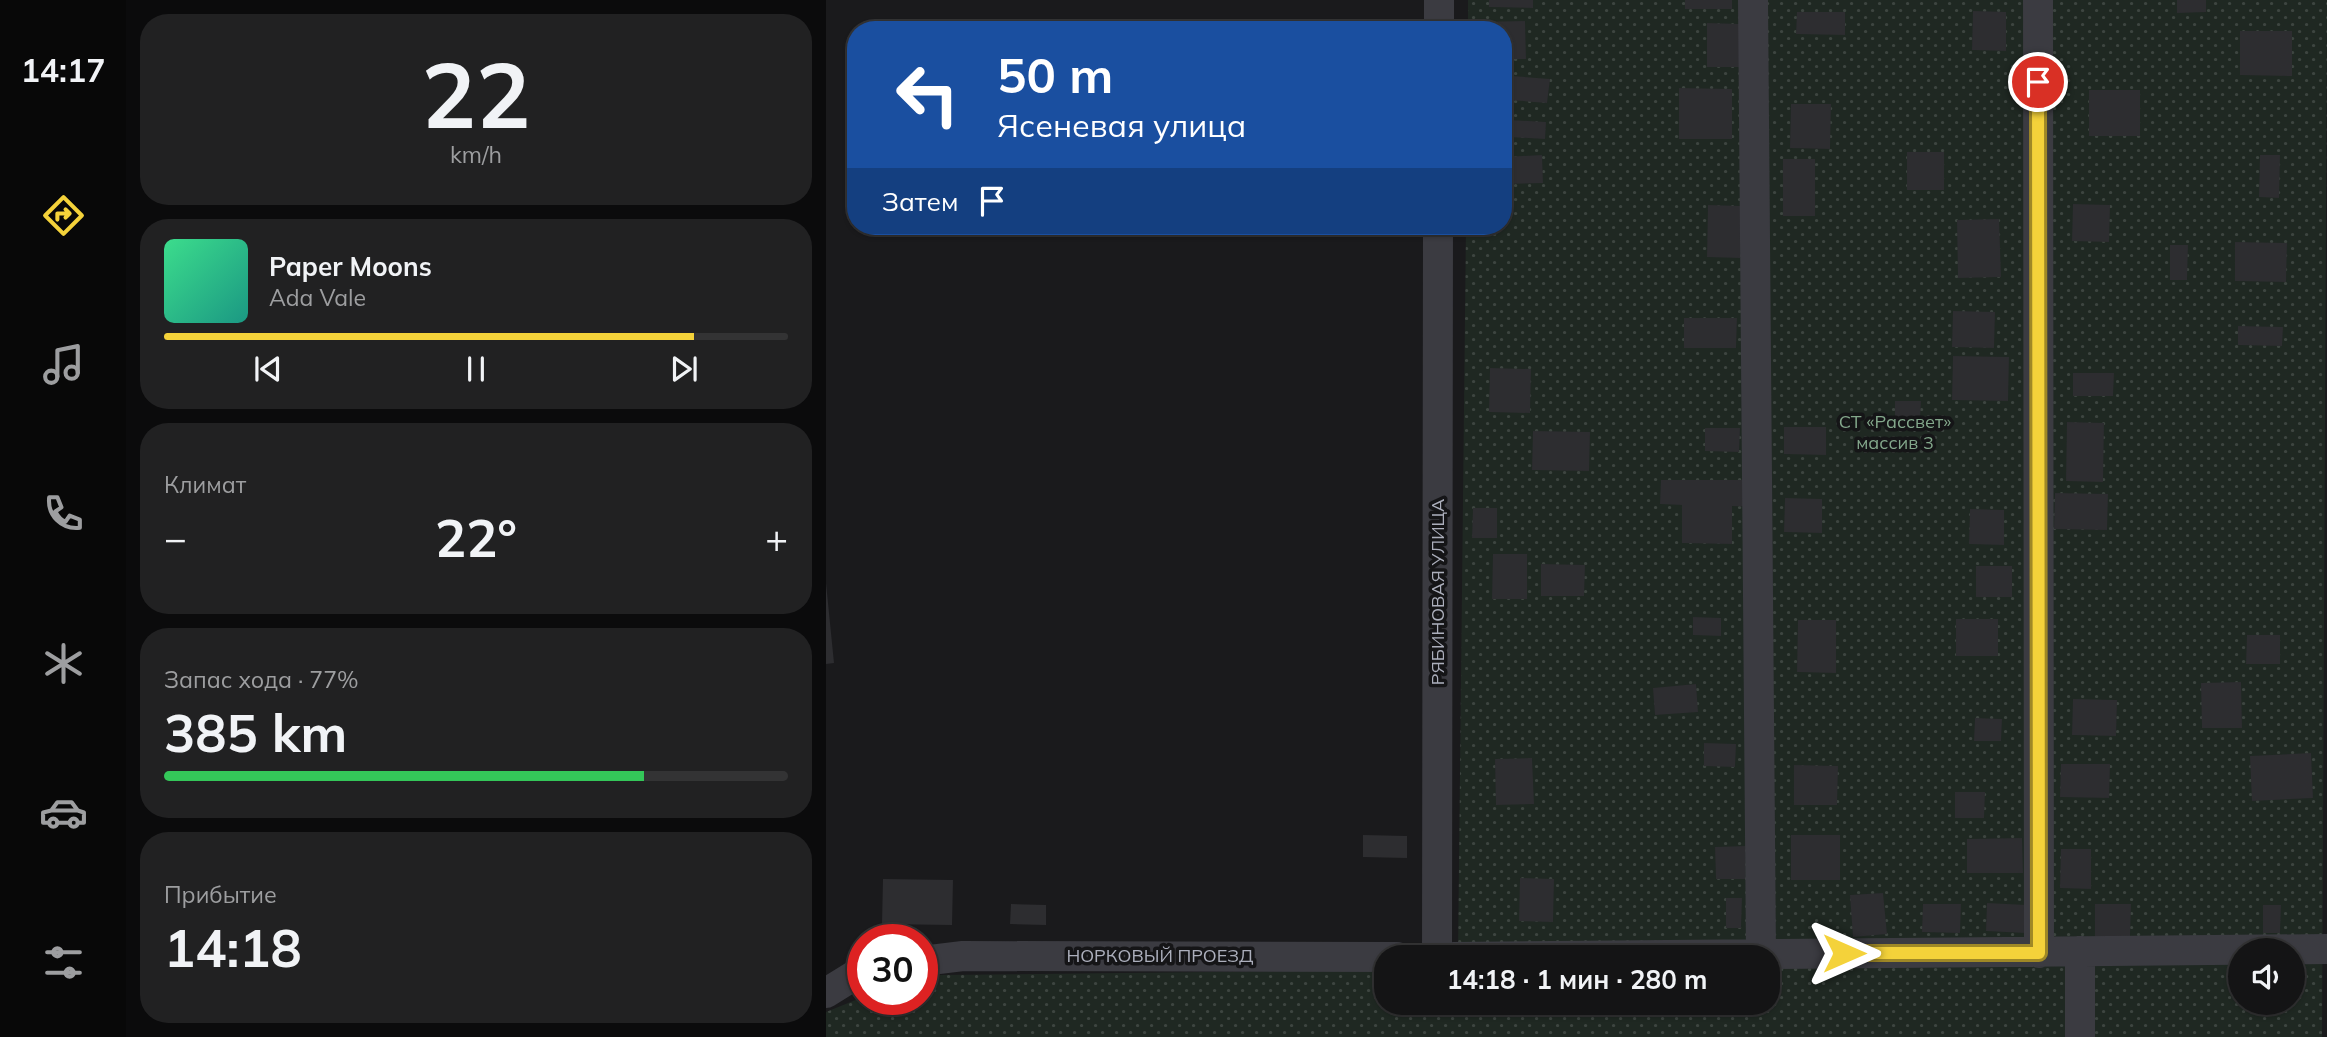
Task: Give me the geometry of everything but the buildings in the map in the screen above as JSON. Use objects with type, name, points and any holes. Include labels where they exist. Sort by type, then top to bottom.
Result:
[{"type":"street","points":[[1439,0],[1439,21]]},
{"type":"street","points":[[1753,0],[1761,945]]},
{"type":"street","points":[[2038,0],[2039,953]]},
{"type":"street","name":"РЯБИНОВАЯ УЛИЦА","points":[[1437,945],[1438,235]]},
{"type":"street","points":[[1780,953],[2327,949]]},
{"type":"street","points":[[2080,951],[2080,1037]]},
{"type":"street","name":"НОРКОВЫЙ ПРОЕЗД","points":[[938,959],[963,956],[1374,957]]},
{"type":"street","points":[[826,993],[847,980]]},
{"type":"green space","name":"СТ «Рассвет» массив 3","points":[[1468,0],[2327,0],[2322,1037],[826,1037],[826,1012],[847,1003],[847,1015],[938,1015],[940,975],[1374,970],[1374,1015],[1780,1015],[1780,945],[1458,945],[1466,235],[1512,235],[1512,21],[1468,21]]},
{"type":"route","points":[[1844,953],[2039,953],[2038,82]]}]
